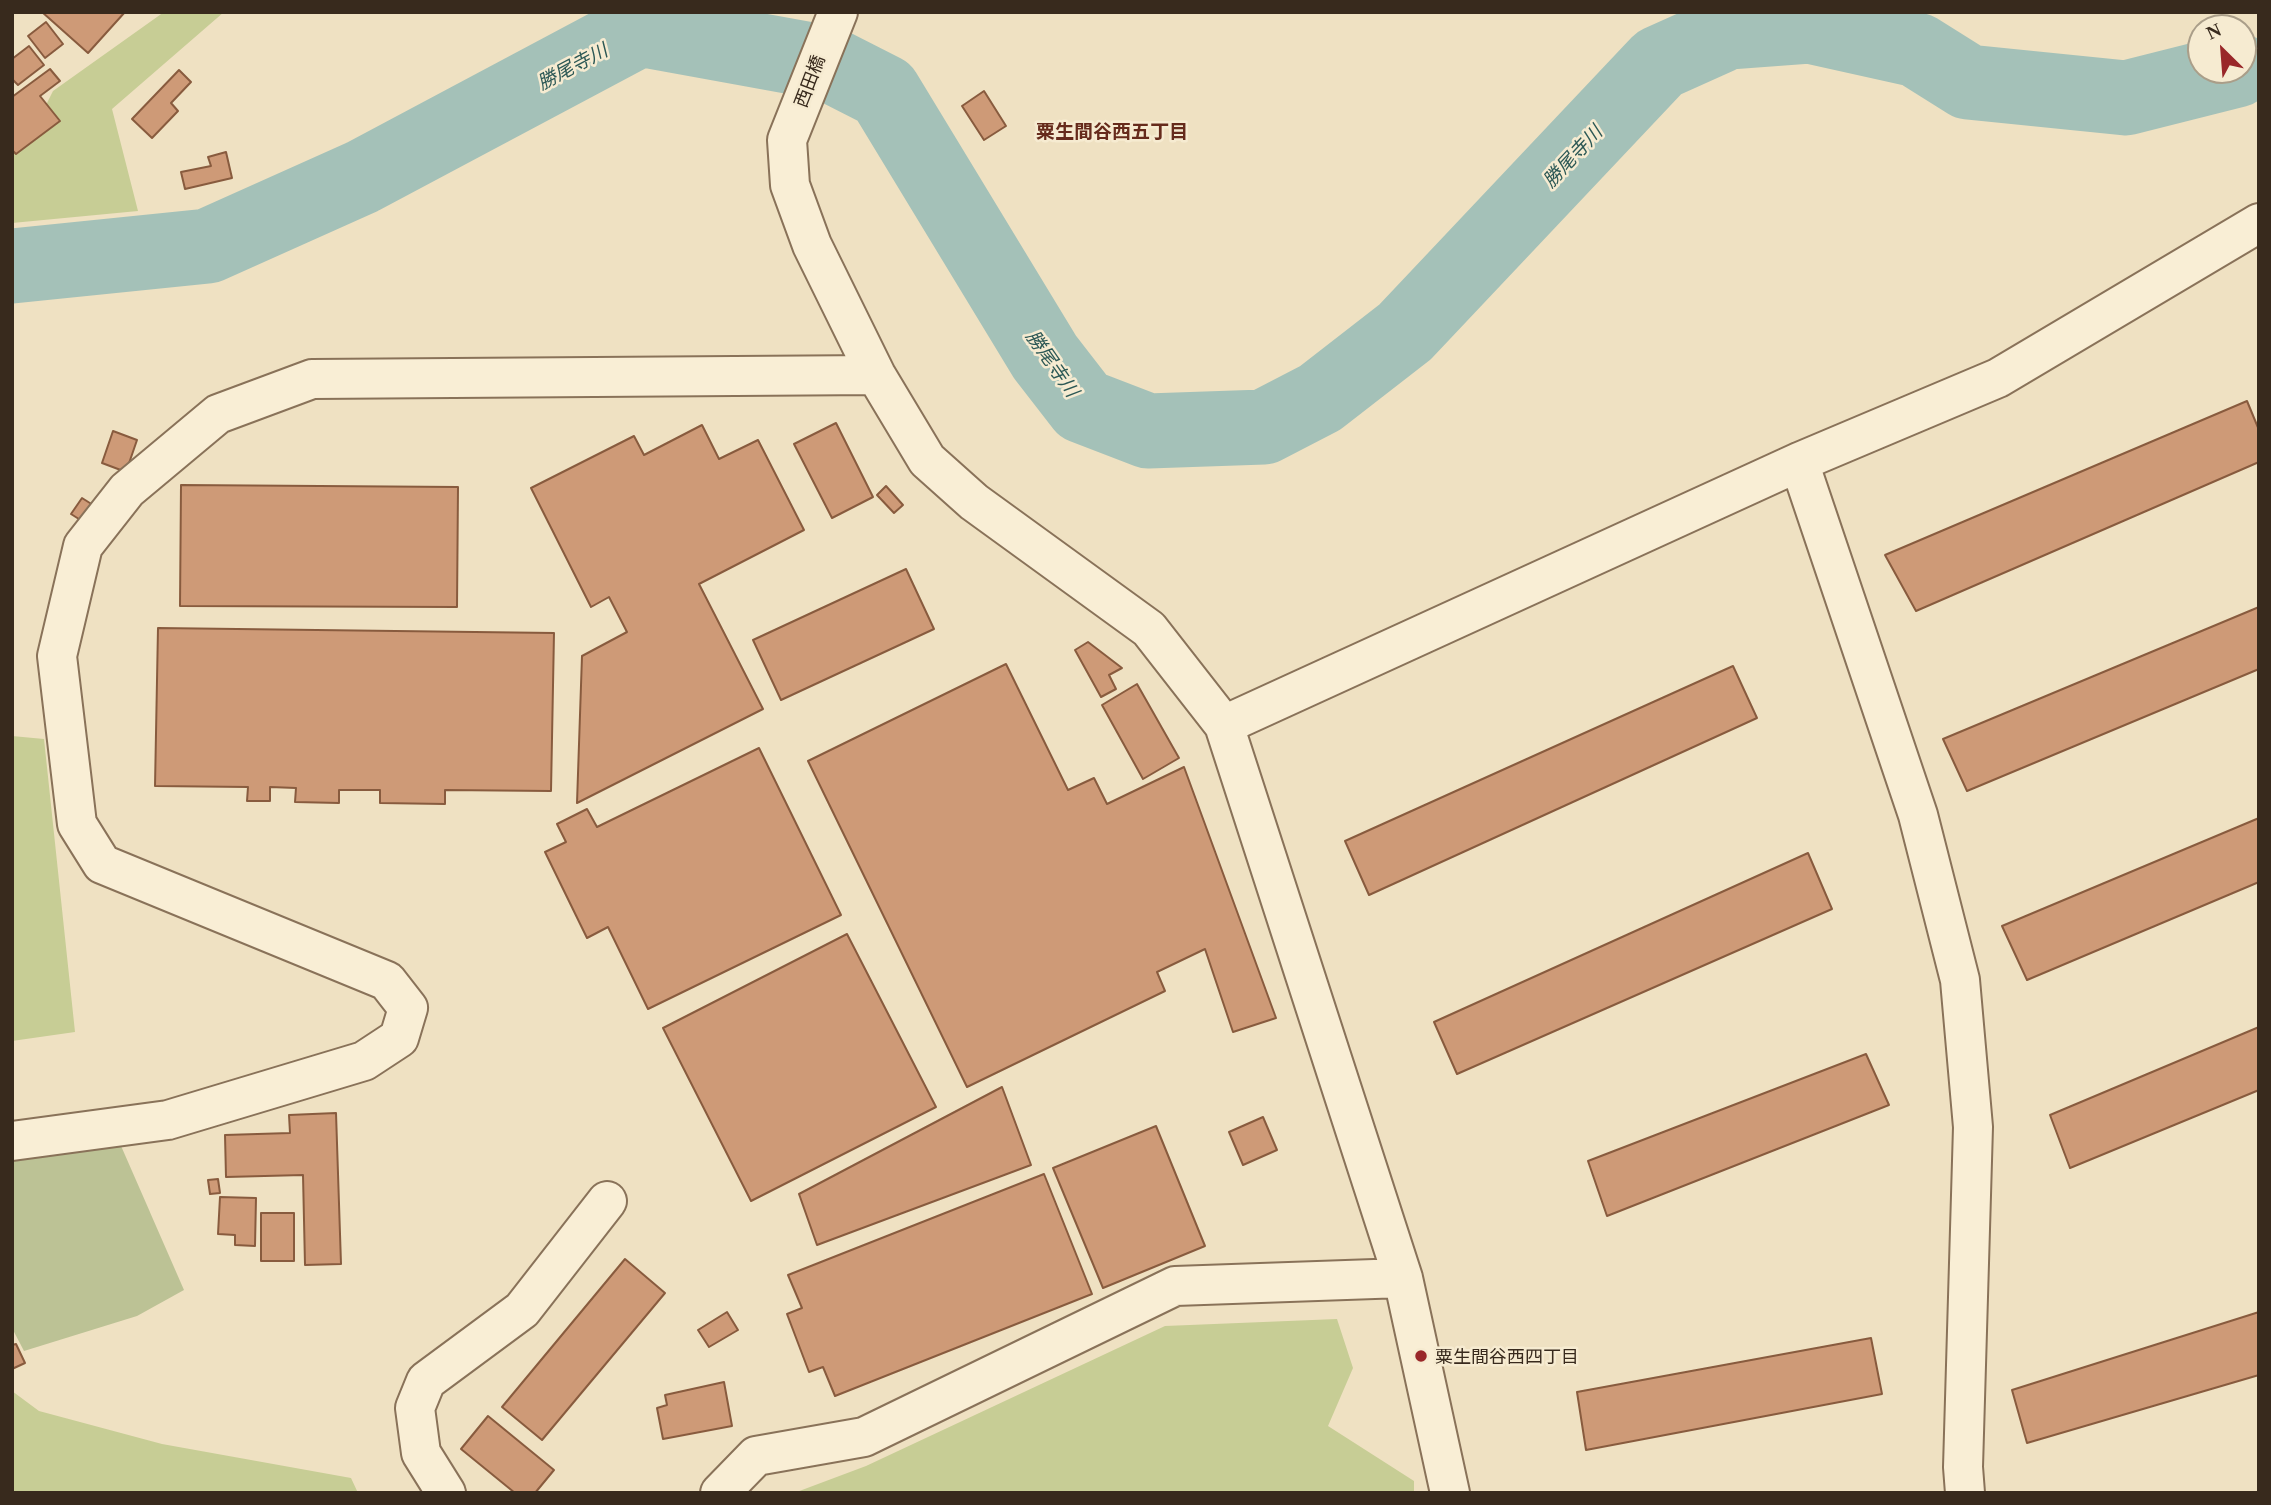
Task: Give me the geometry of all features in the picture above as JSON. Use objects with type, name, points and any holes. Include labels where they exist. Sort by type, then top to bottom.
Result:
[{"type":"street","name":"西田橋","points":[[835,17],[786,140],[790,185],[812,245],[876,375]]},
{"type":"street","points":[[1224,725],[1799,462],[1998,378],[2255,229]]},
{"type":"street","points":[[12,1141],[168,1120],[363,1061],[399,1038],[408,1008],[387,981],[269,930],[102,864],[77,824],[57,656],[83,546],[127,490],[218,414],[312,379],[876,375],[927,460],[974,502],[1149,629],[1224,725],[1403,1278],[1450,1493]]},
{"type":"street","points":[[1799,462],[1918,815],[1959,980],[1973,1127],[1963,1467],[1965,1493]]},
{"type":"street","points":[[446,1493],[421,1453],[415,1408],[426,1381],[522,1310],[607,1201]]},
{"type":"street","points":[[720,1493],[756,1456],[864,1437],[1175,1286],[1403,1278]]},
{"type":"green space","points":[[164,12],[224,12],[112,109],[138,211],[12,223],[12,128],[31,135],[53,91]]},
{"type":"green space","points":[[12,736],[44,739],[75,1032],[12,1041]]},
{"type":"green space","points":[[118,1139],[184,1290],[137,1316],[24,1351],[12,1328],[12,1159]]},
{"type":"green space","points":[[1337,1319],[1353,1368],[1328,1426],[1414,1481],[1414,1493],[794,1493],[866,1466],[1165,1326]]},
{"type":"green space","points":[[12,1391],[39,1411],[162,1444],[351,1478],[358,1493],[12,1493]]},
{"type":"building","points":[[42,12],[125,12],[88,53]]},
{"type":"building","points":[[46,22],[63,44],[45,58],[28,36]]},
{"type":"building","points":[[29,46],[44,65],[18,85],[12,79],[12,59]]},
{"type":"building","points":[[50,69],[60,81],[40,96],[60,121],[16,154],[12,150],[12,97]]},
{"type":"building","points":[[179,70],[191,82],[171,103],[178,111],[152,138],[132,119]]},
{"type":"building","points":[[984,91],[1006,126],[984,140],[962,106]]},
{"type":"building","points":[[226,152],[232,178],[185,189],[181,172],[211,166],[208,157]]},
{"type":"building","points":[[2247,401],[2259,430],[2259,462],[1916,611],[1885,555]]},
{"type":"building","points":[[836,423],[873,497],[832,518],[794,444]]},
{"type":"building","points":[[702,425],[719,459],[758,440],[804,530],[699,584],[763,709],[577,803],[582,656],[627,632],[609,597],[591,607],[531,488],[634,436],[644,455]]},
{"type":"building","points":[[113,431],[137,440],[126,472],[102,463]]},
{"type":"building","points":[[181,485],[458,487],[457,607],[180,606]]},
{"type":"building","points":[[886,486],[903,505],[894,513],[877,495]]},
{"type":"building","points":[[82,498],[93,505],[82,521],[71,514]]},
{"type":"building","points":[[906,569],[934,629],[781,700],[753,640]]},
{"type":"building","points":[[2259,607],[2259,669],[1967,791],[1943,739]]},
{"type":"building","points":[[158,628],[554,633],[551,791],[445,790],[445,804],[380,803],[380,790],[339,790],[339,803],[295,802],[296,788],[270,787],[270,801],[247,801],[248,787],[155,786]]},
{"type":"building","points":[[1088,642],[1122,668],[1109,675],[1116,689],[1101,697],[1075,650]]},
{"type":"building","points":[[1006,664],[1068,790],[1094,778],[1107,804],[1184,767],[1276,1018],[1233,1032],[1205,949],[1157,972],[1165,991],[967,1087],[808,761]]},
{"type":"building","points":[[1733,666],[1757,718],[1369,895],[1345,841]]},
{"type":"building","points":[[1137,684],[1179,758],[1143,779],[1102,705]]},
{"type":"building","points":[[759,748],[841,915],[648,1009],[608,927],[587,938],[545,852],[566,842],[557,824],[587,809],[597,827]]},
{"type":"building","points":[[2259,818],[2259,882],[2027,980],[2002,926]]},
{"type":"building","points":[[1808,853],[1832,909],[1457,1074],[1434,1022]]},
{"type":"building","points":[[847,934],[936,1107],[751,1201],[663,1028]]},
{"type":"building","points":[[2259,1027],[2259,1090],[2070,1168],[2050,1115]]},
{"type":"building","points":[[1866,1054],[1889,1105],[1607,1216],[1588,1161]]},
{"type":"building","points":[[1002,1087],[1031,1165],[817,1245],[799,1194]]},
{"type":"building","points":[[336,1113],[341,1264],[305,1265],[303,1175],[226,1177],[225,1135],[290,1133],[289,1115]]},
{"type":"building","points":[[1263,1117],[1277,1150],[1243,1165],[1229,1132]]},
{"type":"building","points":[[1156,1126],[1205,1246],[1103,1288],[1053,1168]]},
{"type":"building","points":[[1044,1174],[1092,1294],[835,1396],[823,1367],[809,1372],[787,1314],[802,1308],[788,1275]]},
{"type":"building","points":[[218,1179],[220,1193],[210,1194],[208,1180]]},
{"type":"building","points":[[220,1197],[256,1198],[255,1246],[235,1245],[235,1235],[218,1234]]},
{"type":"building","points":[[261,1213],[294,1213],[294,1261],[261,1261]]},
{"type":"building","points":[[625,1259],[665,1293],[542,1440],[502,1407]]},
{"type":"building","points":[[727,1312],[738,1330],[709,1347],[698,1330]]},
{"type":"building","points":[[2259,1312],[2259,1375],[2027,1443],[2012,1390]]},
{"type":"building","points":[[1871,1338],[1882,1394],[1586,1450],[1577,1392]]},
{"type":"building","points":[[16,1344],[25,1363],[12,1369],[12,1345]]},
{"type":"building","points":[[724,1382],[732,1426],[663,1439],[657,1408],[667,1405],[665,1395]]},
{"type":"building","points":[[488,1416],[554,1470],[535,1493],[515,1493],[461,1449]]},
{"type":"waterway","name":"勝尾寺川","points":[[12,266],[208,246],[362,177],[640,29],[827,63],[884,92],[1045,357],[1083,406],[1148,431],[1264,427],[1320,398],[1405,332],[1659,63],[1728,32],[1809,26],[1917,50],[1968,82],[2126,98],[2187,83]]},
{"type":"place","name":"粟生間谷西四丁目","points":[[1421,1356]]},
{"type":"district","name":"粟生間谷西五丁目","points":[[1112,131]]}]
